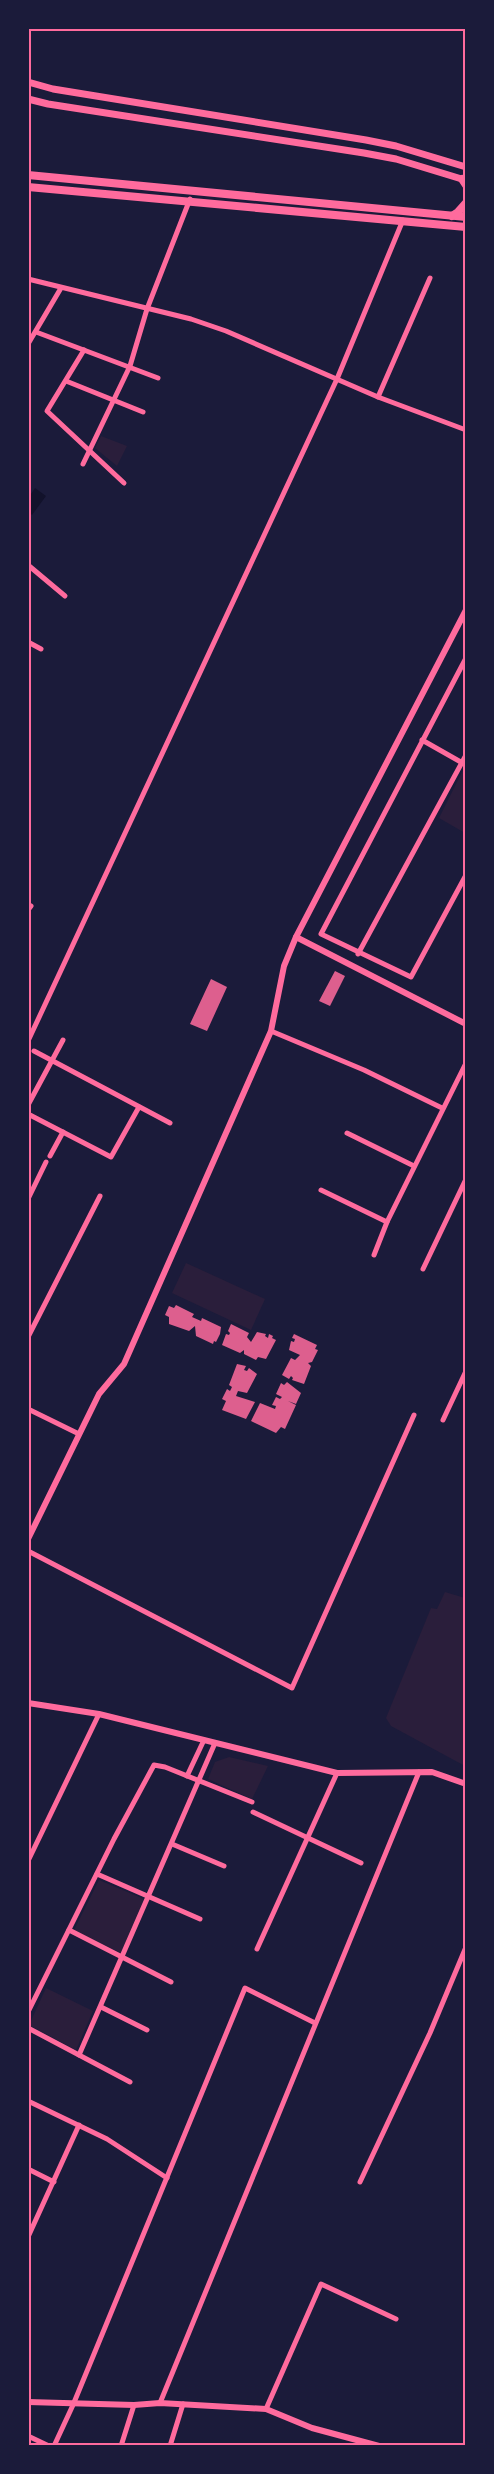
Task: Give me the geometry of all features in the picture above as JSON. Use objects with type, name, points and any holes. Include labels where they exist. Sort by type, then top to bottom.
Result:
[{"type":"highway","points":[[465,217],[31,175],[31,187],[465,227]]},
{"type":"highway","points":[[298,212],[300,202]]},
{"type":"highway","points":[[452,216],[458,213],[465,202]]},
{"type":"main road","points":[[28,82],[64,91],[366,140],[396,146],[465,167]]},
{"type":"main road","points":[[28,99],[396,159],[464,182]]},
{"type":"street","points":[[83,464],[130,366],[147,309],[190,202],[191,192]]},
{"type":"street","points":[[29,1037],[337,380],[403,222],[404,212]]},
{"type":"street","points":[[378,397],[430,278]]},
{"type":"street","points":[[28,279],[191,319],[226,331],[378,397],[465,430]]},
{"type":"street","points":[[29,343],[61,288]]},
{"type":"street","points":[[36,332],[158,378]]},
{"type":"street","points":[[84,350],[47,411],[123,483]]},
{"type":"street","points":[[66,381],[143,412]]},
{"type":"street","points":[[28,565],[65,596]]},
{"type":"street","points":[[28,1539],[99,1394],[124,1364],[271,1031],[284,966],[296,937],[465,610]]},
{"type":"street","points":[[28,642],[41,649]]},
{"type":"street","points":[[465,658],[321,934],[411,978],[465,875]]},
{"type":"street","points":[[422,740],[464,764]]},
{"type":"street","points":[[358,954],[464,764],[465,755]]},
{"type":"street","points":[[296,937],[465,1024]]},
{"type":"street","points":[[271,1031],[364,1070],[442,1108]]},
{"type":"street","points":[[28,1105],[63,1040]]},
{"type":"street","points":[[34,1051],[170,1123]]},
{"type":"street","points":[[374,1255],[387,1222],[465,1063]]},
{"type":"street","points":[[28,1114],[111,1157],[139,1107]]},
{"type":"street","points":[[28,1198],[63,1132]]},
{"type":"street","points":[[347,1132],[414,1166]]},
{"type":"street","points":[[423,1269],[465,1179]]},
{"type":"street","points":[[28,1182],[35,1185]]},
{"type":"street","points":[[321,1190],[387,1222]]},
{"type":"street","points":[[28,1337],[100,1196]]},
{"type":"street","points":[[442,1420],[465,1371]]},
{"type":"street","points":[[28,1409],[79,1434]]},
{"type":"street","points":[[28,1551],[292,1688],[414,1415]]},
{"type":"street","points":[[28,1703],[99,1714],[337,1773],[432,1772],[465,1784]]},
{"type":"street","points":[[28,1861],[99,1714]]},
{"type":"street","points":[[187,1776],[204,1740]]},
{"type":"street","points":[[79,2055],[215,1743]]},
{"type":"street","points":[[28,2012],[150,1769],[160,1765],[252,1802]]},
{"type":"street","points":[[160,2403],[419,1772]]},
{"type":"street","points":[[257,1949],[337,1773]]},
{"type":"street","points":[[253,1812],[361,1863]]},
{"type":"street","points":[[172,1844],[224,1866]]},
{"type":"street","points":[[97,1874],[200,1919]]},
{"type":"street","points":[[69,1930],[171,1982]]},
{"type":"street","points":[[360,2182],[430,2033],[465,1947]]},
{"type":"street","points":[[54,2445],[73,2405],[245,1988],[315,2022]]},
{"type":"street","points":[[101,2007],[147,2030]]},
{"type":"street","points":[[28,2028],[130,2082]]},
{"type":"street","points":[[28,2101],[107,2139],[167,2178]]},
{"type":"street","points":[[28,2237],[79,2125]]},
{"type":"street","points":[[28,2169],[54,2182]]},
{"type":"street","points":[[266,2409],[321,2284],[396,2319]]},
{"type":"street","points":[[28,2402],[73,2405],[160,2403],[266,2409],[312,2428],[379,2445]]},
{"type":"street","points":[[170,2445],[183,2404]]},
{"type":"street","points":[[121,2445],[134,2405]]},
{"type":"street","points":[[28,2436],[49,2445]]},
{"type":"shaded area","points":[[101,436],[127,446],[117,466],[95,448]]},
{"type":"shaded area","points":[[35,488],[46,496],[32,515],[29,512],[29,497]]},
{"type":"shaded area","points":[[463,770],[466,771],[465,833],[439,818]]},
{"type":"shaded area","points":[[186,1263],[265,1299],[251,1330],[172,1293]]},
{"type":"shaded area","points":[[445,1592],[465,1598],[465,1766],[391,1726],[386,1718],[431,1608],[437,1609]]},
{"type":"shaded area","points":[[229,1757],[268,1766],[252,1799],[208,1779],[215,1762]]},
{"type":"shaded area","points":[[99,1880],[144,1899],[121,1953],[74,1930]]},
{"type":"shaded area","points":[[46,1988],[93,2011],[76,2050],[29,2025]]},
{"type":"building","points":[[335,971],[345,976],[330,1006],[319,1001]]},
{"type":"building","points":[[211,979],[227,987],[207,1031],[190,1024]]},
{"type":"building","points":[[176,1305],[194,1314],[192,1317],[201,1321],[202,1318],[221,1327],[216,1342],[214,1341],[213,1344],[196,1336],[195,1326],[189,1331],[169,1324],[169,1317],[165,1315],[169,1306],[174,1308]]},
{"type":"building","points":[[231,1324],[249,1333],[247,1337],[251,1342],[257,1332],[266,1334],[268,1338],[269,1334],[273,1336],[272,1338],[276,1340],[266,1359],[258,1357],[256,1360],[244,1354],[244,1350],[240,1353],[222,1345],[226,1334],[230,1333],[228,1331]]},
{"type":"building","points":[[294,1334],[317,1345],[315,1349],[318,1350],[312,1362],[308,1363],[311,1366],[304,1384],[292,1380],[291,1376],[289,1379],[282,1375],[291,1358],[295,1360],[300,1355],[289,1350],[291,1341],[294,1342],[295,1339],[292,1338]]},
{"type":"building","points":[[237,1364],[246,1366],[244,1370],[247,1371],[249,1368],[257,1374],[247,1393],[238,1391],[236,1396],[255,1402],[246,1419],[222,1410],[226,1401],[222,1399],[227,1389],[230,1391],[232,1387],[229,1385]]},
{"type":"building","points":[[287,1382],[301,1393],[296,1404],[288,1401],[296,1405],[285,1429],[281,1427],[276,1433],[251,1421],[260,1403],[275,1409],[276,1406],[272,1405],[276,1397],[280,1399],[282,1397],[276,1394],[281,1383],[284,1385]]}]
